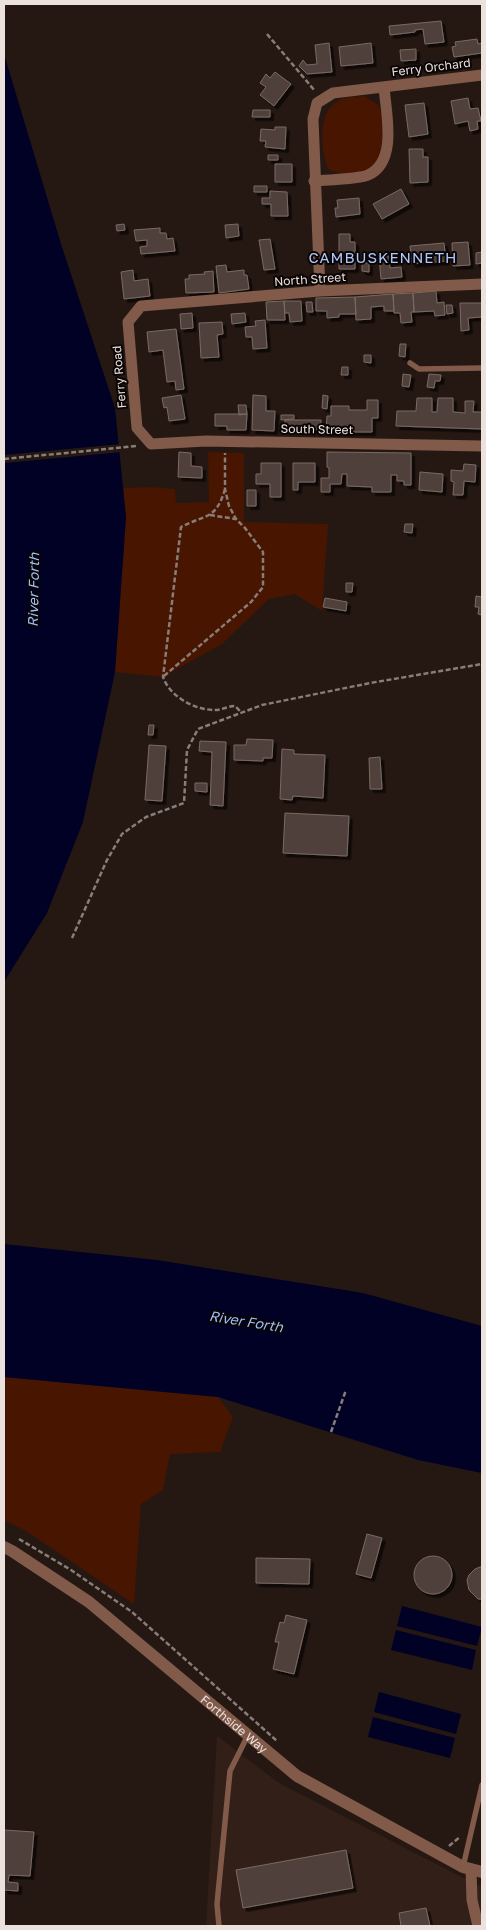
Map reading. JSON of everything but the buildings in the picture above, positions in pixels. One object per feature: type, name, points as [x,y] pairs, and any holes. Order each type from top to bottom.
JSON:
[{"type":"street","name":"Ferry Orchard","points":[[323,100],[333,93],[482,75]]},
{"type":"street","name":"Ferry Orchard","points":[[314,181],[368,176],[384,162],[389,137],[384,87]]},
{"type":"street","points":[[320,291],[312,119],[317,103],[323,100]]},
{"type":"street","name":"North Street","points":[[141,306],[320,291],[482,284]]},
{"type":"street","name":"Ferry Road","points":[[141,306],[128,322],[137,428],[151,444]]},
{"type":"street","name":"South Street","points":[[151,444],[225,441],[482,446]]},
{"type":"street","name":"Forthside Way","points":[[4,1547],[89,1602],[297,1776],[472,1870]]},
{"type":"street","points":[[472,1870],[472,1893],[478,1926]]},
{"type":"lane","points":[[410,363],[419,369],[482,368]]},
{"type":"lane","points":[[218,1926],[217,1904],[230,1771],[248,1735]]},
{"type":"lane","points":[[472,1870],[471,1838],[482,1785]]},
{"type":"path","points":[[267,34],[323,100]]},
{"type":"path","points":[[163,677],[251,602],[263,587],[263,552],[236,519],[229,506],[225,489],[225,441]]},
{"type":"path","points":[[4,459],[125,448]]},
{"type":"path","points":[[210,515],[220,504],[225,489]]},
{"type":"path","points":[[236,519],[210,515],[182,526],[163,677],[170,689],[192,706],[217,710],[235,706],[241,712]]},
{"type":"path","points":[[72,938],[107,860],[122,834],[146,817],[184,803],[187,750],[198,729],[262,705],[361,685],[482,664]]},
{"type":"path","points":[[331,1432],[346,1390]]},
{"type":"path","points":[[11,1535],[71,1570],[132,1612],[282,1745]]},
{"type":"path","points":[[447,1847],[462,1835],[471,1838]]},
{"type":"shaded area","points":[[365,96],[379,106],[381,113],[381,150],[377,165],[352,173],[340,173],[328,169],[322,144],[325,116],[335,103],[342,99]]},
{"type":"shaded area","points":[[208,452],[244,453],[244,522],[328,524],[322,611],[295,594],[269,599],[222,644],[163,677],[115,672],[126,517],[123,488],[150,487],[175,489],[176,503],[209,502]]},
{"type":"shaded area","points":[[4,1377],[218,1397],[233,1417],[220,1452],[170,1454],[163,1490],[141,1504],[134,1604],[26,1531],[4,1520]]},
{"type":"shaded area","points":[[217,1736],[279,1783],[482,1886],[482,1926],[206,1926]]},
{"type":"water","name":"River Forth","points":[[4,54],[61,244],[115,408],[126,517],[115,672],[83,822],[47,913],[4,982]]},
{"type":"water","name":"River Forth","points":[[4,1244],[157,1260],[363,1293],[482,1326],[482,1473],[418,1460],[218,1397],[4,1377]]},
{"type":"water","points":[[402,1606],[482,1627],[477,1646],[397,1626]]},
{"type":"water","points":[[396,1630],[476,1650],[472,1670],[391,1650]]},
{"type":"water","points":[[379,1692],[461,1714],[456,1734],[374,1712]]},
{"type":"water","points":[[373,1717],[455,1738],[450,1758],[368,1737]]},
{"type":"pier","points":[[121,444],[122,452],[4,463],[4,455]]},
{"type":"district","name":"CAMBUSKENNETH","points":[[383,257]]}]
